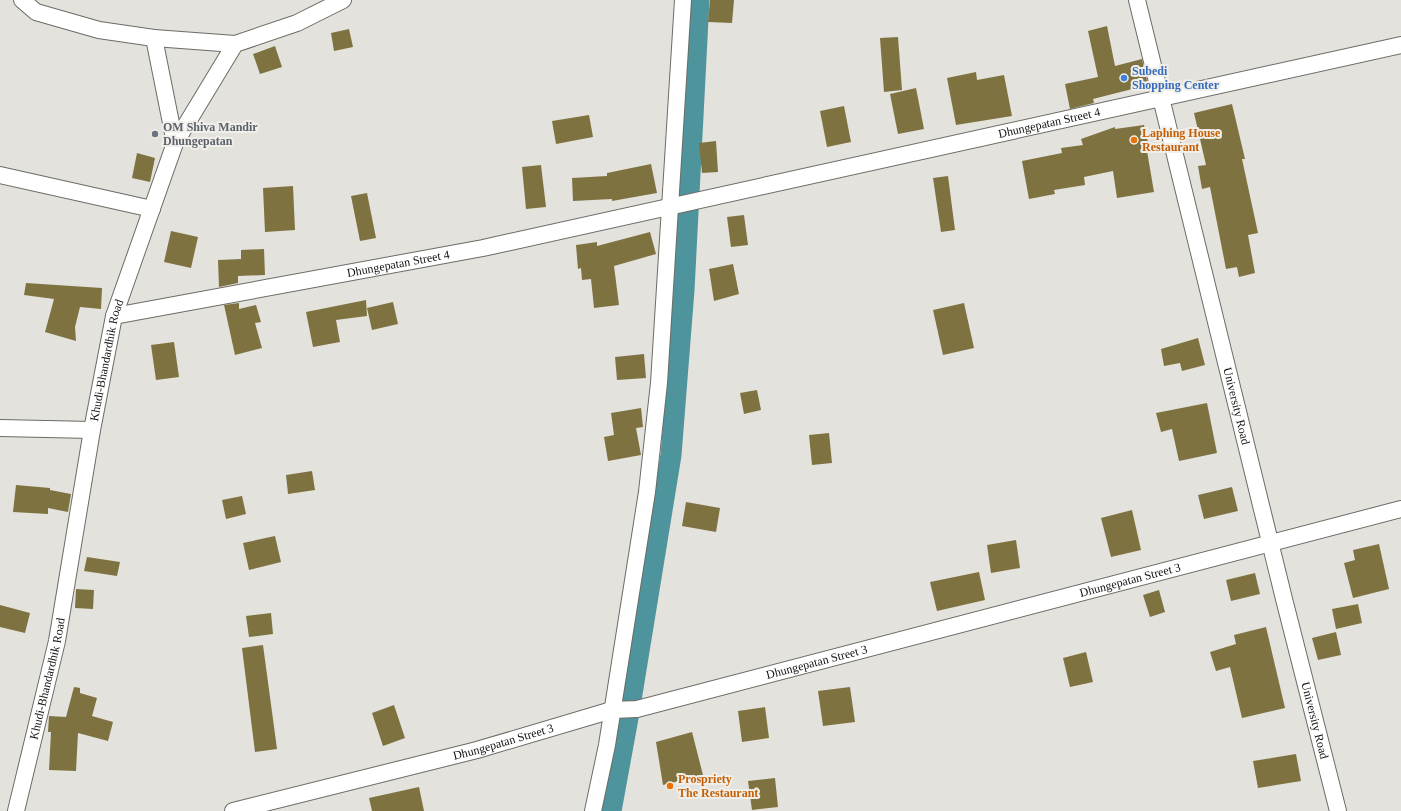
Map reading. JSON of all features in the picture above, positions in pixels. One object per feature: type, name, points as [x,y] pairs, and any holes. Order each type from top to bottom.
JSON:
[{"type":"street","points":[[22,0],[36,12],[99,30],[154,38],[235,44],[297,22],[343,0]]},
{"type":"street","points":[[593,811],[612,710],[648,484],[676,205],[683,0]]},
{"type":"street","name":"University Road","points":[[1137,0],[1270,542],[1338,811]]},
{"type":"street","points":[[154,38],[175,143]]},
{"type":"street","name":"Khudi-Bhandardhik Road","points":[[16,811],[57,641],[92,430],[114,316],[175,143],[235,44]]},
{"type":"street","name":"Dhungepatan Street 4","points":[[114,316],[483,248],[1401,45]]},
{"type":"street","points":[[0,175],[152,209]]},
{"type":"street","points":[[0,428],[92,430]]},
{"type":"street","name":"Dhungepatan Street 3","points":[[233,811],[477,750],[612,710],[637,709],[1270,542],[1401,509]]},
{"type":"building","points":[[710,0],[734,0],[732,23],[708,22]]},
{"type":"building","points":[[1107,26],[1115,66],[1142,59],[1148,85],[1093,99],[1094,103],[1070,109],[1065,84],[1098,77],[1088,31]]},
{"type":"building","points":[[349,29],[353,47],[334,51],[331,33]]},
{"type":"building","points":[[898,37],[902,90],[884,92],[880,38]]},
{"type":"building","points":[[275,46],[282,67],[260,74],[253,54]]},
{"type":"building","points":[[976,72],[977,80],[1004,75],[1012,116],[956,125],[947,78]]},
{"type":"building","points":[[916,88],[924,129],[898,134],[890,94]]},
{"type":"building","points":[[1232,104],[1245,159],[1242,159],[1258,233],[1248,235],[1255,273],[1239,277],[1237,267],[1226,269],[1210,187],[1202,189],[1198,166],[1206,165],[1194,113]]},
{"type":"building","points":[[844,106],[851,142],[827,147],[820,111]]},
{"type":"building","points":[[589,115],[593,137],[556,144],[552,121]]},
{"type":"building","points":[[1144,125],[1150,151],[1147,151],[1154,192],[1117,198],[1113,171],[1084,177],[1085,185],[1054,190],[1055,194],[1029,199],[1022,161],[1062,153],[1061,148],[1083,145],[1081,139],[1115,127],[1115,129]]},
{"type":"building","points":[[716,141],[718,172],[702,173],[699,143]]},
{"type":"building","points":[[137,153],[155,158],[150,182],[132,178]]},
{"type":"building","points":[[651,164],[657,193],[612,201],[612,199],[573,201],[572,178],[607,176],[607,173]]},
{"type":"building","points":[[541,165],[546,207],[526,209],[522,167]]},
{"type":"building","points":[[948,176],[955,230],[941,232],[933,178]]},
{"type":"building","points":[[293,186],[295,230],[265,232],[263,188]]},
{"type":"building","points":[[367,193],[376,238],[360,241],[351,196]]},
{"type":"building","points":[[744,215],[748,245],[731,247],[727,217]]},
{"type":"building","points":[[171,231],[198,237],[191,268],[164,262]]},
{"type":"building","points":[[650,232],[656,254],[614,266],[619,305],[594,308],[591,279],[582,280],[581,268],[578,269],[576,245],[597,242],[597,246]]},
{"type":"building","points":[[264,249],[265,275],[238,276],[238,283],[219,287],[218,260],[241,259],[241,250]]},
{"type":"building","points":[[733,264],[739,294],[714,301],[709,269]]},
{"type":"building","points":[[26,283],[102,288],[101,309],[80,307],[75,327],[76,341],[45,332],[54,299],[24,295]]},
{"type":"building","points":[[366,300],[367,316],[336,320],[340,342],[313,347],[306,312]]},
{"type":"building","points":[[393,302],[398,324],[372,330],[367,308]]},
{"type":"building","points":[[239,303],[239,309],[256,305],[261,322],[255,323],[262,348],[235,355],[224,305]]},
{"type":"building","points":[[964,303],[974,348],[943,355],[933,310]]},
{"type":"building","points":[[1198,338],[1205,365],[1182,371],[1180,363],[1164,366],[1161,349]]},
{"type":"building","points":[[174,342],[179,377],[156,380],[151,345]]},
{"type":"building","points":[[644,354],[646,378],[617,380],[615,357]]},
{"type":"building","points":[[757,390],[761,410],[744,414],[740,393]]},
{"type":"building","points":[[1207,403],[1217,453],[1179,461],[1172,429],[1161,432],[1156,413]]},
{"type":"building","points":[[641,408],[643,427],[636,428],[641,455],[608,461],[604,437],[614,435],[611,413]]},
{"type":"building","points":[[829,433],[832,463],[812,465],[809,435]]},
{"type":"building","points":[[312,471],[315,490],[288,494],[286,475]]},
{"type":"building","points":[[16,485],[50,488],[50,490],[71,494],[68,512],[48,508],[48,514],[13,512]]},
{"type":"building","points":[[1232,487],[1238,511],[1204,519],[1198,495]]},
{"type":"building","points":[[242,496],[246,514],[226,519],[222,500]]},
{"type":"building","points":[[686,502],[720,508],[716,532],[682,526]]},
{"type":"building","points":[[1132,510],[1141,550],[1111,557],[1101,518]]},
{"type":"building","points":[[275,536],[281,562],[249,570],[243,543]]},
{"type":"building","points":[[1016,540],[1020,568],[991,573],[987,545]]},
{"type":"building","points":[[1379,544],[1389,589],[1353,598],[1344,563],[1355,560],[1353,550]]},
{"type":"building","points":[[87,557],[120,562],[117,576],[84,571]]},
{"type":"building","points":[[979,572],[985,600],[937,611],[930,582]]},
{"type":"building","points":[[1255,573],[1260,594],[1231,601],[1226,580]]},
{"type":"building","points":[[76,589],[94,590],[93,609],[75,608]]},
{"type":"building","points":[[1159,590],[1165,612],[1150,617],[1143,595]]},
{"type":"building","points":[[1358,604],[1362,623],[1336,629],[1332,609]]},
{"type":"building","points":[[0,605],[30,613],[25,633],[0,627]]},
{"type":"building","points":[[271,613],[273,634],[249,637],[246,616]]},
{"type":"building","points":[[1266,627],[1285,708],[1242,718],[1230,667],[1216,671],[1210,652],[1236,644],[1234,635]]},
{"type":"building","points":[[1336,632],[1341,655],[1318,660],[1312,638]]},
{"type":"building","points":[[263,645],[277,749],[255,752],[242,648]]},
{"type":"building","points":[[1086,652],[1093,682],[1070,687],[1063,658]]},
{"type":"building","points":[[74,687],[80,688],[80,693],[97,698],[92,716],[113,722],[108,741],[78,733],[76,771],[49,770],[51,732],[48,732],[49,716],[66,717]]},
{"type":"building","points":[[850,687],[855,722],[823,726],[818,691]]},
{"type":"building","points":[[394,705],[405,738],[383,746],[372,713]]},
{"type":"building","points":[[765,707],[769,738],[742,742],[738,711]]},
{"type":"building","points":[[692,732],[703,775],[663,785],[656,742]]},
{"type":"building","points":[[1296,754],[1301,781],[1258,788],[1253,761]]},
{"type":"building","points":[[775,778],[778,807],[752,810],[748,781]]},
{"type":"building","points":[[419,787],[424,811],[372,811],[369,798]]},
{"type":"waterway","points":[[631,700],[671,455],[684,290],[699,0]]},
{"type":"waterway","points":[[611,811],[628,718]]},
{"type":"place","name":"Subedi Shopping Center","points":[[1124,78]]},
{"type":"place","name":"OM Shiva Mandir Dhungepatan","points":[[155,134]]},
{"type":"place","name":"Laphing House Restaurant","points":[[1134,140]]},
{"type":"place","name":"Prospriety The Restaurant","points":[[670,786]]}]
